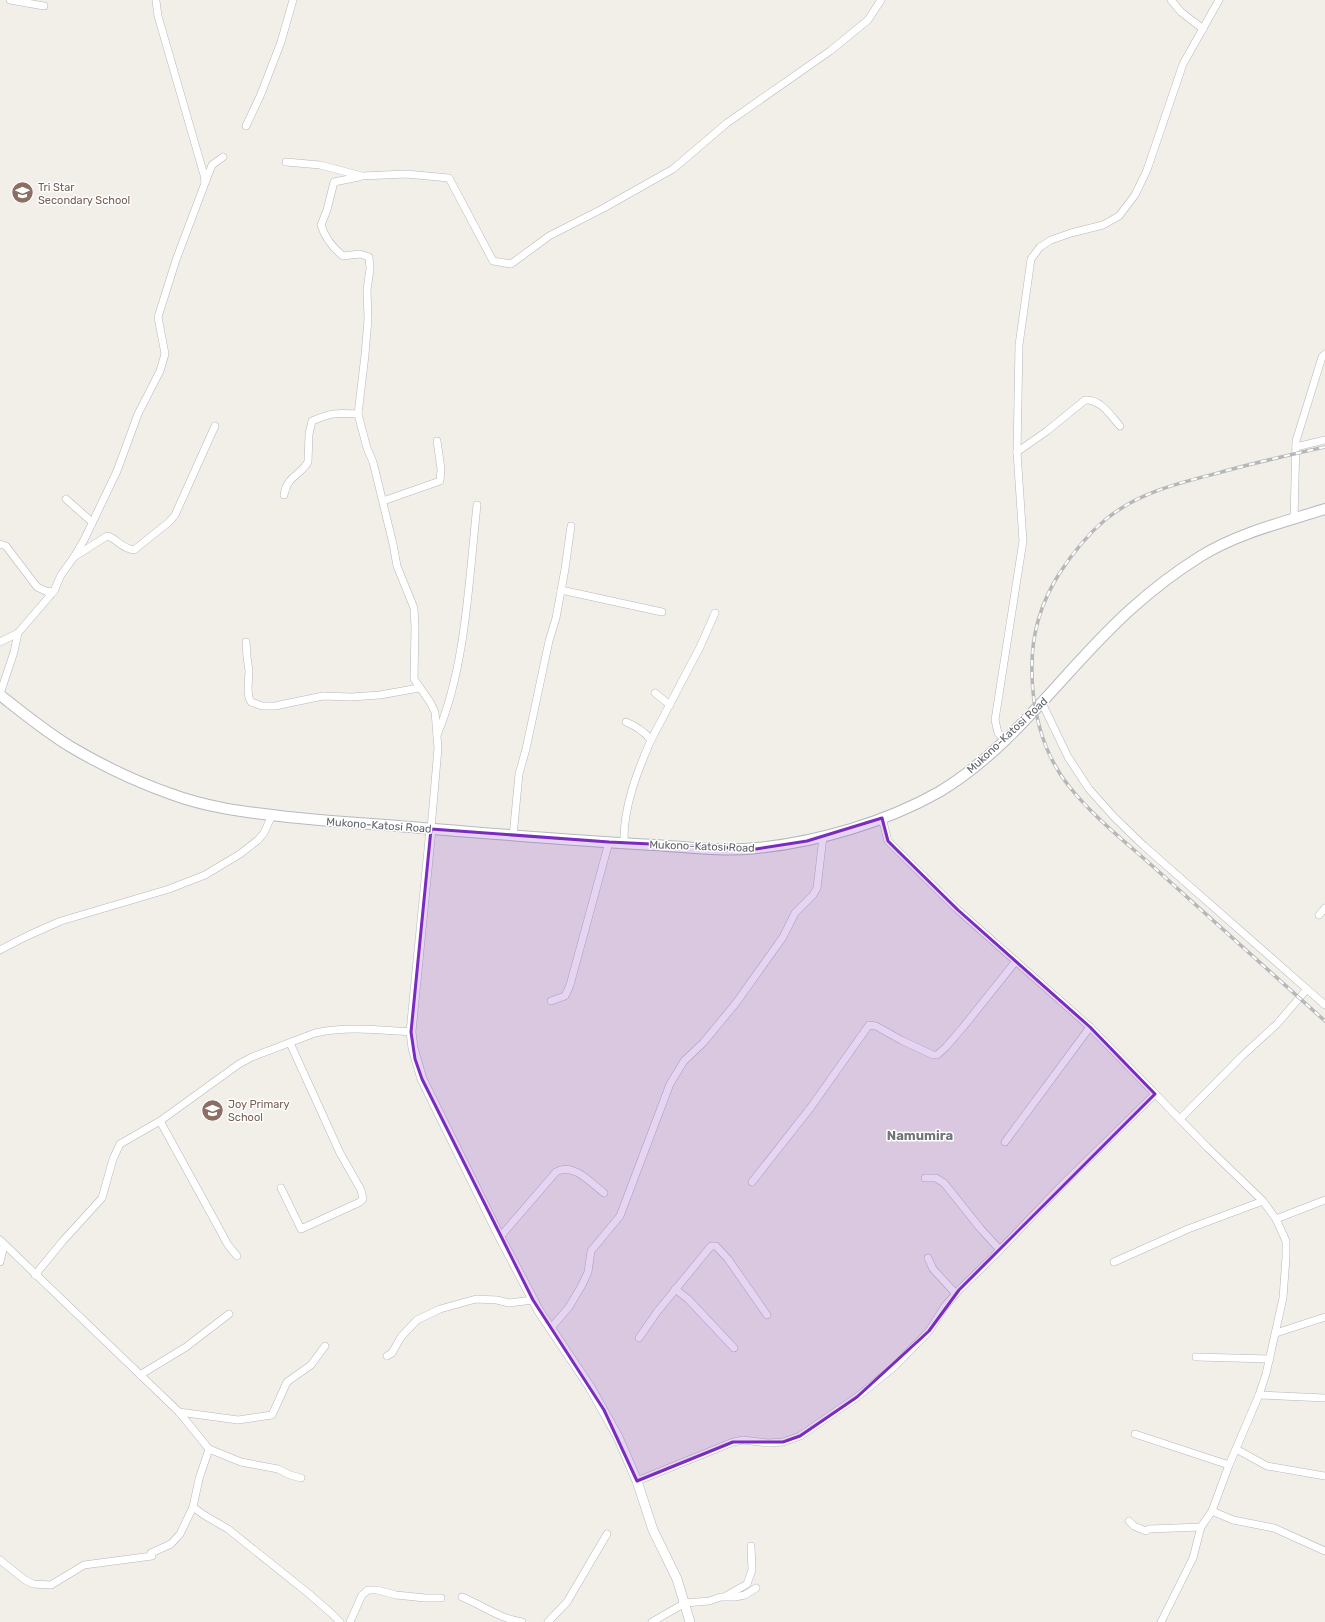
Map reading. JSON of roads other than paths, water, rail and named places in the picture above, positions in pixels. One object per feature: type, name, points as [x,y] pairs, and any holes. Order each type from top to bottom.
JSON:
[{"type":"main road","name":"Mukono-Katosi Road","points":[[0,694],[69,746],[137,781],[174,795],[211,805],[272,815],[340,823],[624,843],[725,849],[756,849],[823,837],[882,818],[942,789],[982,762],[1042,703],[1116,622],[1133,606],[1178,572],[1203,554],[1245,535],[1325,509]]},
{"type":"street","points":[[10,0],[44,6]]},
{"type":"street","points":[[246,126],[261,94],[281,42],[294,0]]},
{"type":"street","points":[[690,1622],[677,1579],[653,1530],[637,1481],[618,1436],[604,1410],[534,1300],[500,1237],[422,1079],[413,1048],[412,1032],[438,748],[435,712],[414,679],[414,608],[397,566],[383,501],[358,414],[368,319],[367,290],[370,269],[369,257],[360,254],[343,256],[334,249],[321,225],[327,210],[334,182],[362,176],[406,174],[449,178],[493,261],[511,264],[549,236],[673,169],[727,123],[830,50],[868,20],[881,0]]},
{"type":"street","points":[[1171,0],[1181,12],[1203,29]]},
{"type":"street","points":[[1005,740],[998,733],[995,720],[1023,542],[1017,452],[1019,345],[1031,259],[1040,247],[1051,240],[1103,225],[1119,216],[1131,200],[1147,170],[1183,64],[1219,0]]},
{"type":"street","points":[[156,2],[158,16],[204,174],[205,183]]},
{"type":"street","points":[[0,642],[18,633],[54,591],[61,575],[85,538],[117,471],[138,414],[164,361],[165,354],[158,317],[176,260],[212,165],[223,156]]},
{"type":"street","points":[[286,162],[320,165],[362,176]]},
{"type":"street","points":[[1294,519],[1296,448],[1299,430],[1322,357],[1325,354]]},
{"type":"street","points":[[1017,452],[1047,431],[1085,400],[1093,399],[1101,404],[1120,426]]},
{"type":"street","points":[[284,495],[285,487],[289,480],[308,462],[309,434],[312,422],[328,414],[358,414]]},
{"type":"street","points":[[74,557],[108,536],[121,546],[134,550],[169,522],[179,508],[215,426]]},
{"type":"street","points":[[1296,448],[1325,440]]},
{"type":"street","points":[[383,501],[440,481],[441,469],[437,441]]},
{"type":"street","points":[[66,499],[92,522]]},
{"type":"street","points":[[437,737],[446,714],[456,676],[466,610],[477,505]]},
{"type":"street","points":[[513,836],[519,774],[526,749],[549,640],[556,618],[571,526]]},
{"type":"street","points":[[0,544],[6,546],[37,587],[48,592],[54,591]]},
{"type":"street","points":[[561,590],[662,612]]},
{"type":"street","points":[[624,843],[624,828],[633,788],[640,766],[651,740],[700,647],[715,613]]},
{"type":"street","points":[[0,694],[14,652],[18,633]]},
{"type":"street","points":[[246,642],[246,657],[250,671],[249,698],[256,704],[262,706],[275,706],[323,696],[351,697],[380,695],[419,688]]},
{"type":"street","points":[[655,693],[670,705]]},
{"type":"street","points":[[1042,703],[1072,763],[1089,789],[1115,818],[1144,846],[1325,1005]]},
{"type":"street","points":[[626,722],[639,728],[647,734],[651,740]]},
{"type":"street","points":[[0,950],[61,921],[169,889],[205,875],[240,854],[258,840],[264,834],[272,815]]},
{"type":"street","points":[[882,818],[888,841],[958,910],[1090,1027],[1180,1119],[1206,1148],[1263,1201],[1276,1219],[1286,1241],[1283,1298],[1270,1359],[1259,1395],[1229,1465],[1212,1511],[1201,1528],[1193,1558],[1161,1622]]},
{"type":"street","points":[[551,1328],[569,1307],[582,1285],[588,1272],[591,1251],[620,1216],[670,1084],[684,1061],[703,1043],[736,1003],[783,937],[795,913],[813,896],[817,888],[823,837]]},
{"type":"street","points":[[551,1001],[565,996],[570,986],[609,842]]},
{"type":"street","points":[[1319,915],[1325,908]]},
{"type":"street","points":[[752,1182],[811,1107],[869,1026],[876,1026],[932,1055],[937,1055],[960,1032],[1016,961]]},
{"type":"street","points":[[1180,1119],[1242,1056],[1277,1024],[1307,989]]},
{"type":"street","points":[[1005,1142],[1090,1027]]},
{"type":"street","points":[[35,1275],[62,1242],[102,1198],[113,1159],[120,1144],[160,1121],[239,1064],[252,1057],[315,1033],[343,1029],[412,1032]]},
{"type":"street","points":[[281,1188],[301,1229],[360,1202],[363,1198],[362,1190],[340,1153],[290,1043]]},
{"type":"street","points":[[637,1481],[733,1442],[743,1440],[768,1443],[783,1442],[800,1436],[857,1397],[894,1367],[929,1331],[945,1306],[956,1294],[1066,1181],[1155,1094]]},
{"type":"street","points":[[160,1121],[228,1245],[237,1256]]},
{"type":"street","points":[[500,1237],[556,1172],[562,1169],[572,1170],[604,1193]]},
{"type":"street","points":[[925,1178],[936,1178],[944,1183],[980,1228],[1000,1250]]},
{"type":"street","points":[[1276,1219],[1325,1200]]},
{"type":"street","points":[[1114,1262],[1188,1228],[1263,1201]]},
{"type":"street","points":[[2,1242],[179,1412],[209,1449],[241,1462],[278,1469],[290,1475],[301,1478]]},
{"type":"street","points":[[0,1262],[2,1242]]},
{"type":"street","points":[[639,1338],[675,1289],[711,1246],[716,1246],[728,1259],[767,1315]]},
{"type":"street","points":[[928,1258],[933,1268],[956,1294]]},
{"type":"street","points":[[675,1289],[688,1298],[734,1348]]},
{"type":"street","points":[[387,1356],[392,1353],[401,1337],[417,1320],[440,1309],[476,1299],[497,1300],[509,1303],[534,1300]]},
{"type":"street","points":[[140,1374],[186,1347],[229,1314]]},
{"type":"street","points":[[1276,1333],[1325,1317]]},
{"type":"street","points":[[179,1412],[238,1420],[272,1415],[288,1382],[311,1365],[325,1346]]},
{"type":"street","points":[[1196,1357],[1270,1359]]},
{"type":"street","points":[[1259,1395],[1325,1398]]},
{"type":"street","points":[[1135,1434],[1229,1465]]},
{"type":"street","points":[[0,1560],[32,1584],[52,1585],[84,1565],[152,1556],[151,1553],[171,1544],[180,1534],[193,1506],[199,1479],[209,1449]]},
{"type":"street","points":[[1236,1449],[1267,1466],[1325,1476]]},
{"type":"street","points":[[193,1506],[204,1515],[228,1529],[308,1593],[340,1622]]},
{"type":"street","points":[[1212,1511],[1233,1520],[1274,1528],[1325,1551]]},
{"type":"street","points":[[1129,1521],[1134,1526],[1146,1531],[1149,1529],[1201,1528]]},
{"type":"street","points":[[548,1622],[567,1602],[607,1534]]},
{"type":"street","points":[[652,1622],[685,1603],[710,1601],[726,1596],[747,1584],[752,1570],[751,1546]]},
{"type":"street","points":[[726,1596],[735,1598],[745,1596],[756,1588]]},
{"type":"street","points":[[350,1622],[362,1595],[368,1590],[377,1590],[396,1595],[442,1598]]},
{"type":"street","points":[[462,1597],[507,1619],[522,1622]]},
{"type":"railway","points":[[1325,447],[1258,462],[1174,485],[1145,496],[1117,511],[1086,538],[1069,559],[1053,584],[1039,618],[1032,653],[1032,681],[1036,713],[1040,728],[1051,758],[1068,785],[1111,830],[1325,1021]]},
{"type":"place","name":"Tri Star Secondary School","points":[[23,193]]},
{"type":"place","name":"Joy Primary School","points":[[212,1110]]},
{"type":"district","name":"Namumira","points":[[920,1135]]}]
